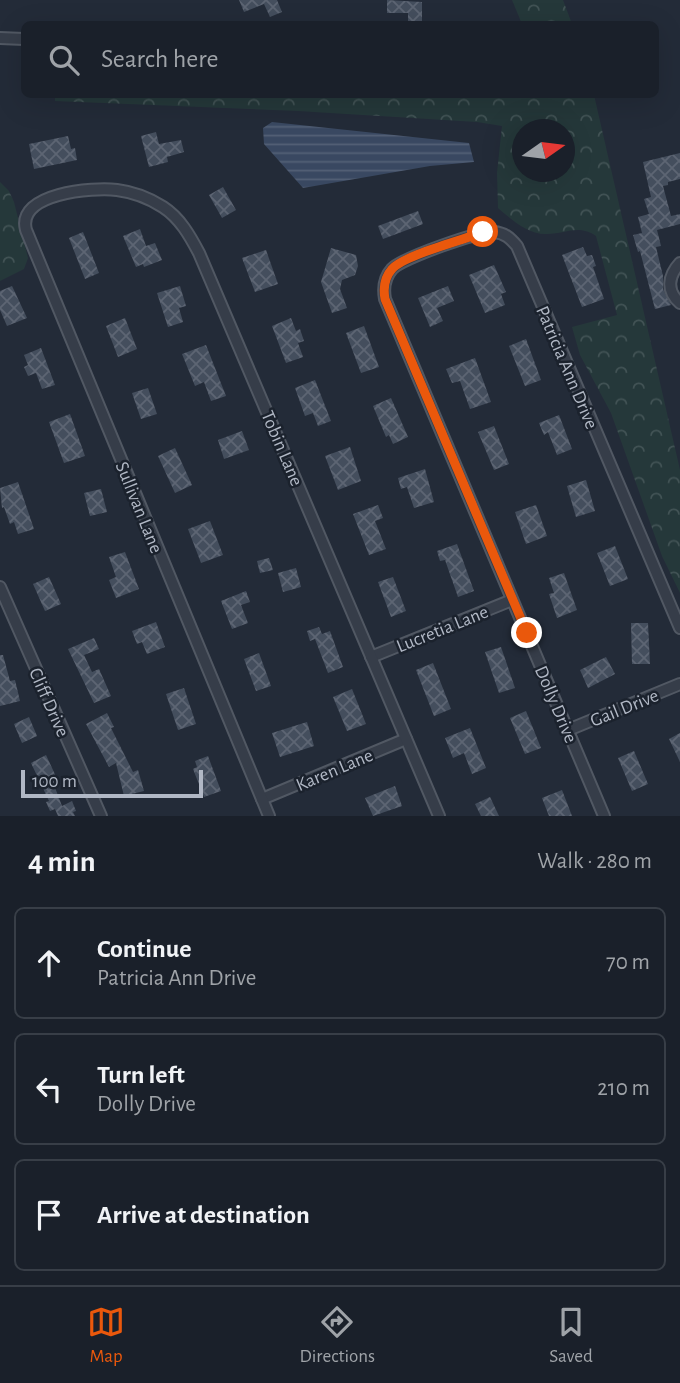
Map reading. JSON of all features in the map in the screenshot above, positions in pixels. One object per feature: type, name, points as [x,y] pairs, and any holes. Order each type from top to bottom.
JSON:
[{"type":"street","points":[[0,38],[21,39]]},
{"type":"street","name":"Tobin Lane","points":[[41,203],[49,198],[86,190],[125,191],[148,198],[164,207],[187,229],[439,816]]},
{"type":"street","name":"Sullivan Lane","points":[[41,203],[32,206],[28,211],[24,223],[26,230],[269,816]]},
{"type":"street","name":"Patricia Ann Drive","points":[[384,282],[398,264],[469,236],[498,232],[512,240],[517,246],[680,628]]},
{"type":"street","points":[[680,262],[673,270],[670,283],[672,296],[680,303]]},
{"type":"street","name":"Dolly Drive","points":[[384,282],[385,299],[604,816]]},
{"type":"street","name":"Cliff Drive","points":[[0,587],[101,816]]},
{"type":"street","name":"Lucretia Lane","points":[[371,657],[512,600]]},
{"type":"street","name":"Gail Drive","points":[[568,730],[680,684]]},
{"type":"street","name":"Karen Lane","points":[[262,799],[406,739]]},
{"type":"green space","points":[[512,0],[563,0],[571,21],[521,21]]},
{"type":"green space","points":[[55,98],[595,98],[680,470],[680,593],[662,556],[611,413],[580,355],[572,327],[617,315],[596,236],[578,230],[547,234],[533,232],[520,226],[498,208],[497,173],[502,126],[477,122],[55,101]]},
{"type":"green space","points":[[0,182],[9,191],[14,202],[28,258],[24,269],[0,281]]},
{"type":"water","points":[[272,122],[469,143],[474,162],[430,166],[303,188],[264,144],[263,128]]},
{"type":"building","points":[[239,0],[277,0],[282,12],[270,17],[264,4],[244,12]]},
{"type":"building","points":[[387,0],[422,2],[422,21],[408,21],[408,13],[387,13]]},
{"type":"building","points":[[156,132],[159,144],[181,140],[184,152],[167,157],[168,162],[149,167],[141,136]]},
{"type":"building","points":[[68,136],[71,149],[75,148],[77,160],[34,169],[29,144]]},
{"type":"building","points":[[680,153],[680,179],[663,186],[671,216],[680,214],[680,224],[657,230],[661,246],[656,247],[663,276],[663,289],[671,305],[655,309],[640,251],[638,252],[633,235],[642,233],[638,217],[649,214],[644,199],[651,197],[643,162]]},
{"type":"building","points":[[223,187],[236,210],[222,218],[209,195]]},
{"type":"building","points":[[418,211],[423,224],[383,239],[378,226]]},
{"type":"building","points":[[140,229],[146,246],[155,243],[162,260],[136,267],[123,236]]},
{"type":"building","points":[[83,232],[99,273],[85,279],[69,238]]},
{"type":"building","points":[[583,247],[587,256],[592,255],[596,266],[593,267],[604,299],[582,307],[562,255]]},
{"type":"building","points":[[331,248],[356,255],[358,266],[355,275],[342,280],[340,289],[347,308],[332,313],[321,282]]},
{"type":"building","points":[[266,250],[278,284],[255,292],[242,258]]},
{"type":"building","points":[[494,265],[506,292],[501,294],[505,305],[485,313],[469,275]]},
{"type":"building","points":[[12,286],[27,318],[7,326],[0,310],[0,291]]},
{"type":"building","points":[[180,286],[186,306],[179,308],[183,322],[168,327],[157,293]]},
{"type":"building","points":[[448,286],[454,301],[437,308],[443,321],[430,327],[418,298]]},
{"type":"building","points":[[125,318],[137,349],[118,357],[106,326]]},
{"type":"building","points":[[291,318],[296,331],[300,329],[304,341],[298,343],[303,357],[286,363],[272,326]]},
{"type":"building","points":[[364,326],[379,367],[361,373],[346,333]]},
{"type":"building","points":[[526,339],[541,380],[525,386],[509,346]]},
{"type":"building","points":[[206,345],[226,396],[211,401],[204,382],[195,386],[182,354]]},
{"type":"building","points":[[41,348],[55,385],[42,389],[36,373],[28,376],[24,367],[28,365],[24,355]]},
{"type":"building","points":[[475,358],[491,402],[470,409],[460,381],[452,383],[446,369]]},
{"type":"building","points":[[315,380],[331,421],[318,426],[313,413],[305,416],[295,388]]},
{"type":"building","points":[[148,388],[157,414],[141,419],[132,393]]},
{"type":"building","points":[[391,398],[408,437],[393,444],[389,435],[386,437],[373,406]]},
{"type":"building","points":[[70,414],[85,456],[64,463],[49,422]]},
{"type":"building","points":[[559,415],[572,449],[557,455],[548,432],[544,435],[539,423]]},
{"type":"building","points":[[494,426],[509,464],[494,470],[478,432]]},
{"type":"building","points":[[242,431],[249,450],[224,459],[218,440]]},
{"type":"building","points":[[350,447],[361,481],[338,490],[325,456]]},
{"type":"building","points":[[175,448],[192,485],[175,493],[158,456]]},
{"type":"building","points":[[425,469],[434,502],[414,508],[407,487],[401,489],[398,478]]},
{"type":"building","points":[[586,480],[595,511],[576,517],[567,486]]},
{"type":"building","points":[[18,482],[34,529],[18,534],[14,522],[10,524],[4,507],[2,508],[0,488]]},
{"type":"building","points":[[101,489],[107,512],[90,516],[84,493]]},
{"type":"building","points":[[378,505],[383,518],[375,521],[386,549],[369,555],[353,514]]},
{"type":"building","points":[[536,505],[547,536],[526,544],[515,512]]},
{"type":"building","points":[[210,521],[223,555],[201,563],[188,529]]},
{"type":"building","points":[[457,544],[474,591],[458,597],[445,560],[440,561],[437,551]]},
{"type":"building","points":[[615,546],[628,579],[610,586],[597,553]]},
{"type":"building","points":[[125,552],[139,589],[116,598],[109,580],[116,577],[109,557]]},
{"type":"building","points":[[269,558],[273,570],[260,573],[257,561]]},
{"type":"building","points":[[296,568],[301,587],[283,592],[278,573]]},
{"type":"building","points":[[564,573],[577,610],[557,618],[549,594],[554,593],[549,578]]},
{"type":"building","points":[[49,577],[61,604],[45,611],[33,584]]},
{"type":"building","points":[[393,577],[406,611],[391,617],[378,582]]},
{"type":"building","points":[[246,591],[250,602],[241,605],[248,623],[232,629],[221,601]]},
{"type":"building","points":[[156,622],[165,647],[147,654],[142,642],[137,644],[132,631]]},
{"type":"building","points":[[631,623],[648,623],[650,664],[632,664]]},
{"type":"building","points":[[319,627],[322,634],[330,631],[343,667],[328,673],[315,639],[310,641],[307,631]]},
{"type":"building","points":[[94,638],[99,649],[84,655],[92,672],[99,669],[111,696],[94,703],[68,649]]},
{"type":"building","points":[[501,647],[515,688],[499,693],[485,652]]},
{"type":"building","points":[[259,653],[271,686],[256,691],[244,659]]},
{"type":"building","points":[[0,655],[3,655],[10,681],[15,680],[20,701],[0,706]]},
{"type":"building","points":[[606,657],[615,674],[588,688],[580,670]]},
{"type":"building","points":[[433,663],[451,709],[434,716],[416,670]]},
{"type":"building","points":[[184,688],[196,724],[178,730],[166,694]]},
{"type":"building","points":[[352,689],[366,724],[347,731],[333,697]]},
{"type":"building","points":[[526,711],[541,748],[525,754],[510,718]]},
{"type":"building","points":[[107,713],[114,727],[111,728],[133,772],[138,770],[144,791],[124,796],[116,763],[109,767],[86,724]]},
{"type":"building","points":[[29,717],[37,736],[22,743],[14,724]]},
{"type":"building","points":[[307,722],[314,746],[280,757],[272,733]]},
{"type":"building","points":[[470,728],[486,768],[472,774],[464,753],[453,758],[445,738]]},
{"type":"building","points":[[680,733],[680,762],[669,739]]},
{"type":"building","points":[[634,751],[648,784],[632,791],[618,758]]},
{"type":"building","points":[[46,755],[59,783],[54,785],[62,806],[72,801],[75,816],[58,816],[55,809],[50,811],[46,802],[49,801],[31,763]]},
{"type":"building","points":[[208,756],[221,791],[204,797],[193,769],[197,767],[195,761]]},
{"type":"building","points":[[395,786],[402,806],[373,816],[365,798]]},
{"type":"building","points":[[562,790],[572,816],[549,816],[542,798]]},
{"type":"building","points":[[490,797],[499,816],[481,816],[475,804]]},
{"type":"route","points":[[483,232],[398,264],[387,276],[383,290],[527,633]]}]
